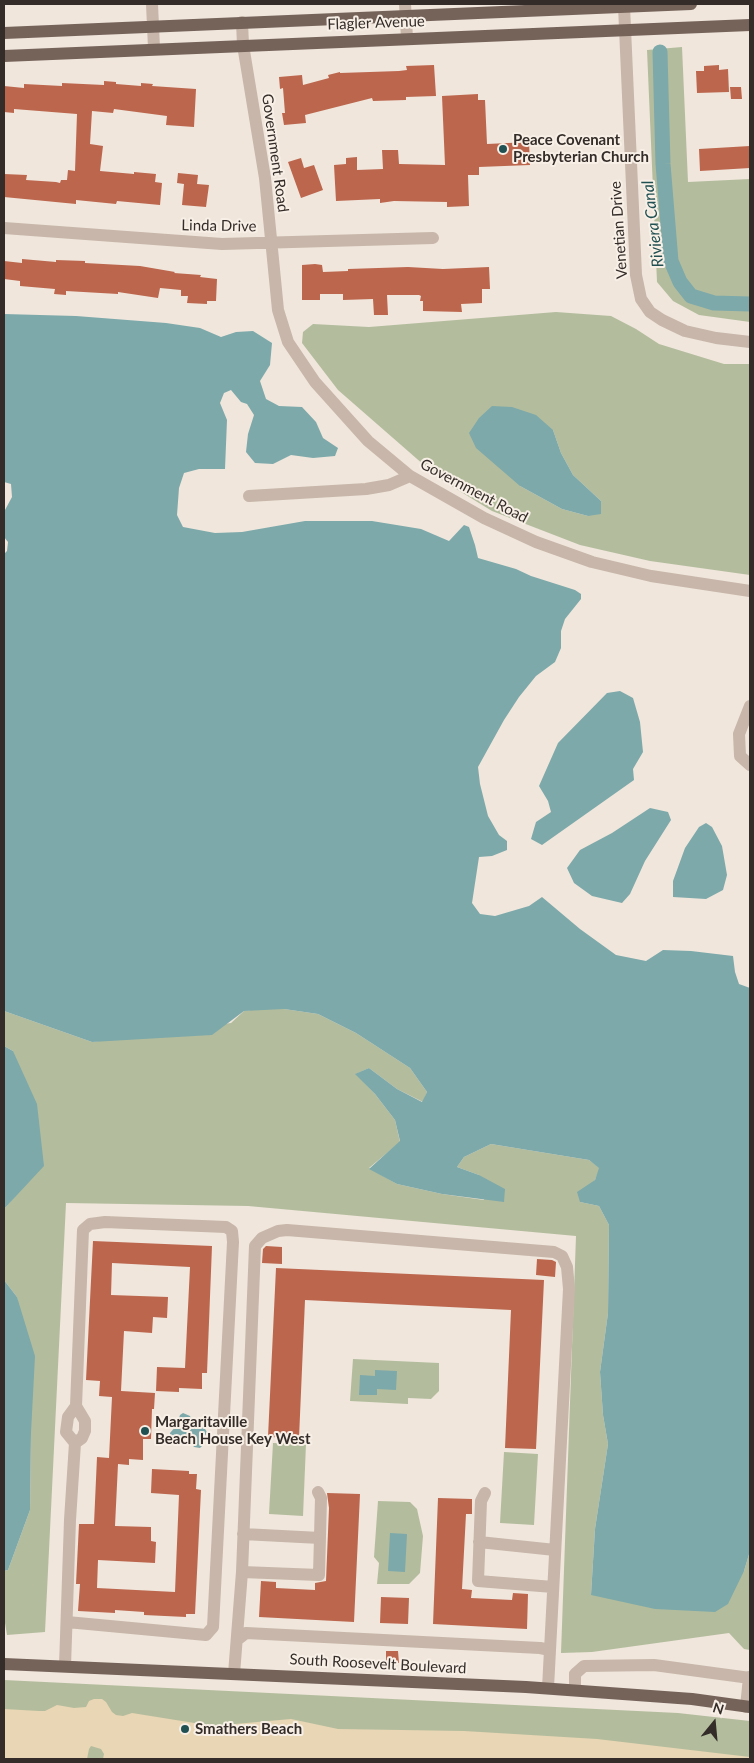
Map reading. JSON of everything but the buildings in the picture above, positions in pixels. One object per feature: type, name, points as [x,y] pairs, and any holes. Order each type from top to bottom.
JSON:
[{"type":"main road","name":"Flagler Avenue","points":[[4,33],[242,22],[406,9],[691,4]]},
{"type":"main road","name":"Flagler Avenue","points":[[4,56],[154,48],[750,25]]},
{"type":"main road","name":"South Roosevelt Boulevard","points":[[4,1664],[548,1688],[692,1699],[748,1707]]},
{"type":"street","points":[[152,4],[154,48]]},
{"type":"street","name":"Venetian Drive","points":[[624,6],[636,275],[641,299],[650,312],[685,331],[716,338],[750,342]]},
{"type":"street","points":[[406,9],[407,38]]},
{"type":"street","name":"Government Road","points":[[242,22],[243,45],[265,178],[278,310],[288,342],[315,382],[368,441],[410,476],[493,522],[536,542],[592,562],[651,576],[750,591]]},
{"type":"street","name":"Linda Drive","points":[[4,228],[222,244],[434,238]]},
{"type":"street","points":[[249,496],[366,489],[389,485],[410,476]]},
{"type":"street","points":[[750,706],[739,734],[740,756],[750,765]]},
{"type":"street","points":[[65,1666],[75,1443],[82,1438],[85,1431],[85,1421],[76,1406],[83,1230],[90,1224],[106,1222],[226,1227],[232,1231],[233,1242],[213,1627],[206,1634],[67,1622]]},
{"type":"street","points":[[234,1674],[242,1572],[256,1246],[262,1238],[278,1231],[288,1230],[554,1252],[562,1256],[567,1267],[568,1289],[548,1688]]},
{"type":"street","points":[[242,1572],[319,1575],[321,1498],[318,1492]]},
{"type":"street","points":[[485,1493],[481,1500],[478,1581],[553,1587]]},
{"type":"street","points":[[243,1534],[320,1538]]},
{"type":"street","points":[[479,1542],[555,1550]]},
{"type":"street","points":[[237,1640],[246,1633],[550,1650]]},
{"type":"street","points":[[575,1690],[575,1674],[584,1666],[654,1665],[750,1678],[748,1707]]},
{"type":"green space","points":[[682,47],[688,182],[750,179],[750,322],[699,315],[673,301],[657,282],[647,50]]},
{"type":"green space","points":[[556,312],[611,316],[659,344],[724,364],[750,364],[750,575],[650,561],[580,545],[492,511],[440,479],[338,390],[302,343],[303,332],[313,324],[369,327]],"holes":[[[553,430],[561,453],[573,475],[601,501],[588,516],[562,509],[520,486]]]},
{"type":"green space","points":[[284,1009],[318,1014],[356,1033],[410,1068],[427,1092],[423,1102],[397,1089],[369,1068],[356,1074],[375,1094],[395,1120],[400,1142],[369,1168],[397,1184],[442,1194],[484,1200],[479,1175],[457,1167],[464,1157],[491,1144],[589,1160],[600,1168],[595,1180],[580,1202],[599,1206],[609,1225],[608,1313],[600,1372],[603,1415],[608,1444],[595,1529],[591,1595],[744,1571],[750,1551],[750,1650],[744,1649],[729,1633],[592,1652],[561,1653],[576,1236],[248,1206],[66,1203],[45,1632],[7,1635],[4,1617],[4,1571],[8,1570],[30,1510],[31,1433],[17,1297],[4,1280],[4,1209],[18,1193],[13,1051],[4,1046],[4,1011],[92,1042],[231,1023],[244,1011]]},
{"type":"green space","points":[[353,1359],[439,1363],[439,1391],[431,1399],[408,1398],[408,1404],[350,1401]]},
{"type":"green space","points":[[273,1443],[306,1444],[303,1516],[269,1514]]},
{"type":"green space","points":[[504,1452],[538,1454],[534,1525],[500,1523]]},
{"type":"green space","points":[[378,1501],[410,1502],[417,1509],[423,1536],[420,1573],[409,1584],[377,1584],[379,1563],[374,1557]]},
{"type":"green space","name":"Smathers Beach","points":[[4,1680],[678,1713],[750,1721],[750,1759],[4,1759]]},
{"type":"sand","name":"Smathers Beach","points":[[102,1699],[116,1715],[123,1716],[132,1713],[213,1726],[291,1719],[338,1729],[464,1731],[597,1739],[750,1757],[750,1759],[103,1759],[104,1754],[101,1749],[91,1746],[87,1759],[4,1759],[4,1709],[45,1711],[57,1705],[74,1708],[86,1707],[89,1701]]},
{"type":"water","points":[[4,314],[76,316],[166,323],[200,328],[221,337],[236,332],[253,331],[272,343],[270,365],[260,381],[266,399],[279,406],[302,407],[316,422],[323,438],[338,448],[335,456],[313,458],[291,455],[273,464],[255,463],[246,452],[248,434],[254,415],[247,404],[241,402],[231,390],[224,393],[220,403],[227,420],[225,469],[199,469],[184,473],[179,488],[177,515],[183,527],[215,533],[242,532],[305,521],[372,521],[421,529],[449,541],[464,525],[469,527],[478,558],[516,569],[531,576],[575,590],[581,594],[581,599],[565,619],[561,631],[561,648],[555,662],[536,676],[519,697],[478,767],[488,816],[499,835],[507,841],[507,850],[492,856],[479,857],[472,903],[480,914],[495,916],[529,906],[542,897],[580,929],[616,955],[646,961],[663,950],[733,956],[739,984],[750,988],[750,1551],[744,1571],[728,1604],[715,1612],[655,1609],[591,1595],[595,1529],[608,1444],[603,1415],[600,1372],[608,1313],[609,1225],[599,1206],[580,1202],[577,1192],[595,1180],[599,1168],[589,1160],[491,1144],[464,1157],[457,1167],[479,1175],[505,1189],[504,1202],[442,1194],[397,1184],[369,1169],[400,1141],[395,1120],[375,1094],[355,1074],[369,1068],[397,1089],[422,1102],[427,1092],[410,1068],[356,1033],[318,1014],[284,1009],[244,1011],[212,1035],[92,1042],[4,1011],[4,554],[7,551],[8,542],[4,537],[4,510],[12,497],[11,484],[4,482]]},
{"type":"water","points":[[492,406],[512,407],[536,415],[553,430],[561,453],[573,475],[601,501],[601,514],[588,516],[562,509],[520,486],[476,448],[469,433],[479,418]]},
{"type":"water","points":[[620,691],[633,698],[640,722],[643,752],[633,769],[634,780],[542,845],[531,839],[536,822],[551,812],[548,801],[539,786],[558,743],[607,693]]},
{"type":"water","points":[[650,808],[668,812],[671,820],[645,861],[630,894],[622,903],[592,896],[574,883],[567,868],[580,850],[612,833]]},
{"type":"water","points":[[706,823],[712,827],[722,846],[727,875],[723,890],[706,899],[673,897],[673,881],[685,848],[699,827]]},
{"type":"water","points":[[4,1046],[13,1051],[37,1104],[44,1166],[4,1209]]},
{"type":"water","points":[[4,1280],[17,1297],[35,1356],[30,1510],[8,1570],[4,1571]]},
{"type":"water","points":[[375,1370],[397,1371],[396,1390],[377,1389],[377,1395],[359,1395],[360,1375],[375,1376]]},
{"type":"water","points":[[183,1413],[190,1416],[194,1425],[199,1424],[203,1426],[207,1432],[200,1448],[194,1447],[188,1438],[183,1437],[177,1444],[171,1442],[170,1433],[177,1425],[180,1415]]},
{"type":"water","points":[[390,1533],[407,1534],[405,1572],[388,1571]]},
{"type":"waterway","name":"Riviera Canal","points":[[660,52],[663,164],[671,261],[680,282],[691,296],[714,303],[750,304]]},
{"type":"place","name":"Peace Covenant Presbyterian Church","points":[[503,149]]},
{"type":"place","name":"Margaritaville Beach House Key West","points":[[145,1431]]},
{"type":"place","name":"Smathers Beach","points":[[185,1729]]}]
